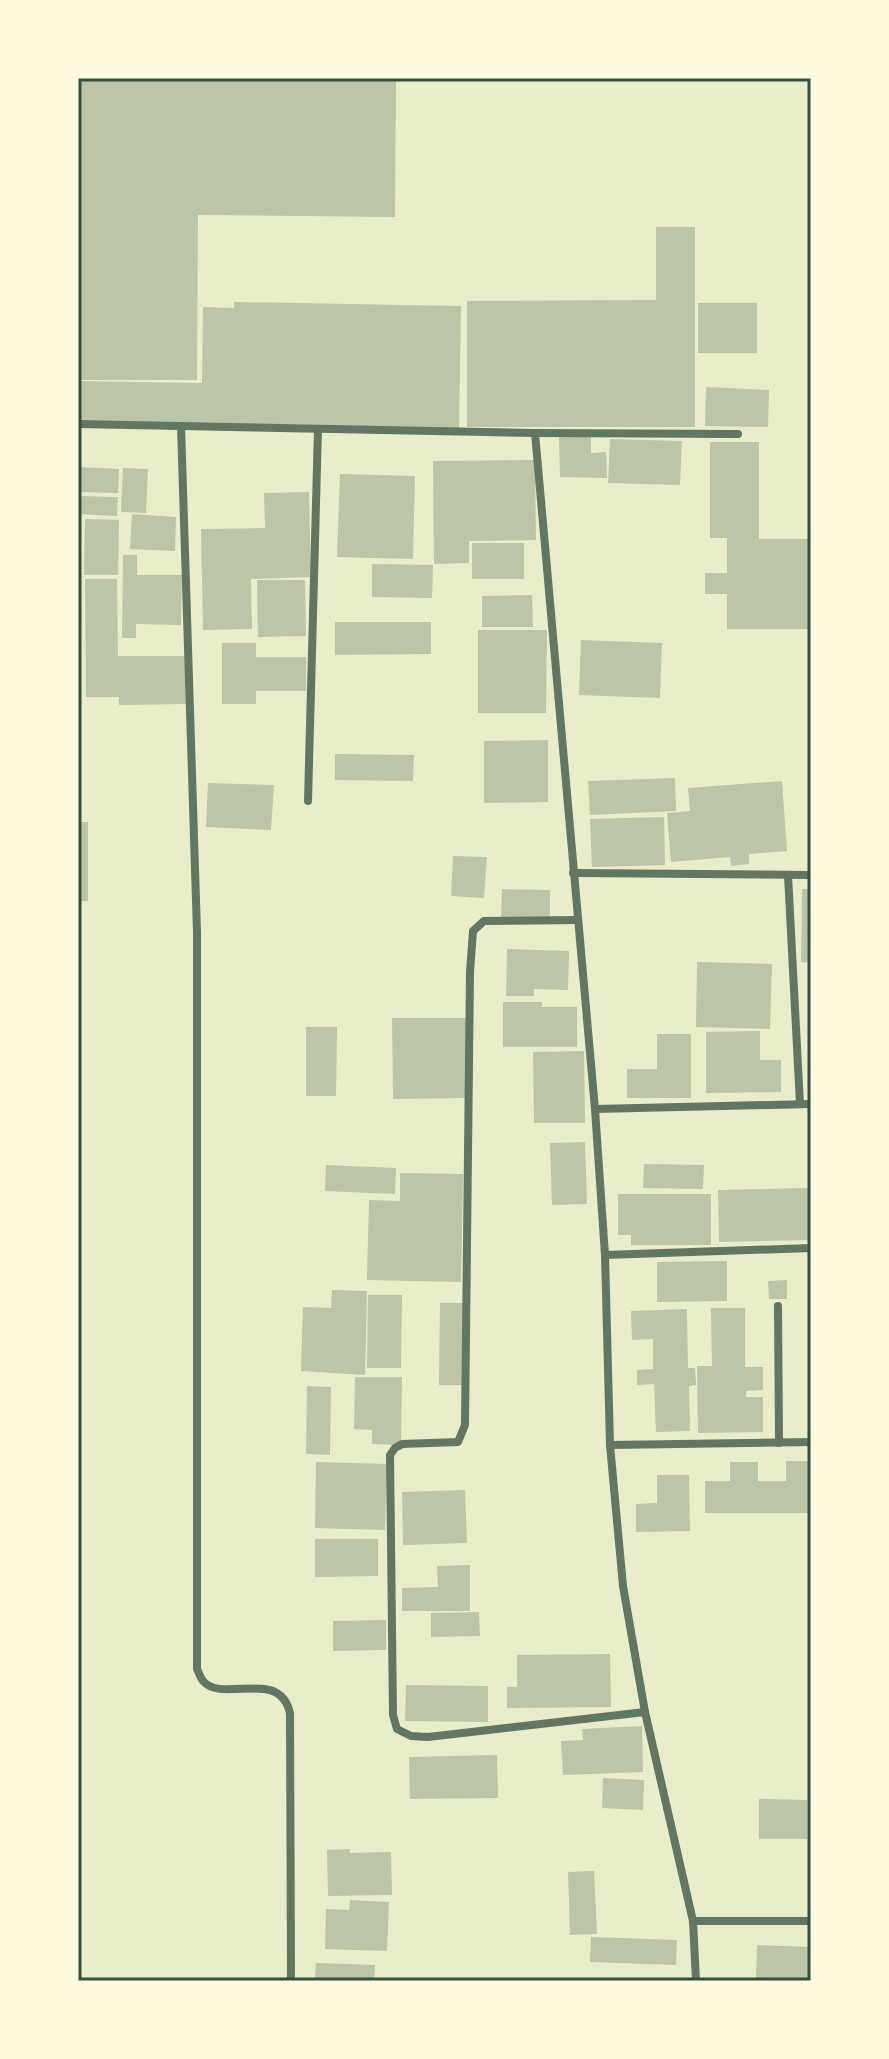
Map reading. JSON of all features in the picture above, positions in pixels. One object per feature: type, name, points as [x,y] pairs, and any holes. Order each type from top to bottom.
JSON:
[{"type":"street","points":[[78,424],[738,434]]},
{"type":"street","points":[[181,426],[197,932],[197,1669],[203,1681],[214,1687],[274,1691],[282,1695],[287,1703],[290,1713],[291,1981]]},
{"type":"street","points":[[308,801],[318,429]]},
{"type":"street","points":[[535,433],[595,1109],[605,1255],[610,1445],[623,1586],[645,1712],[693,1921],[696,1981]]},
{"type":"street","points":[[573,873],[811,875]]},
{"type":"street","points":[[788,875],[800,1104]]},
{"type":"street","points":[[577,920],[484,921],[473,931],[465,1425],[458,1442],[402,1444],[390,1455],[393,1715],[397,1729],[411,1736],[428,1737],[645,1712]]},
{"type":"street","points":[[595,1109],[811,1104]]},
{"type":"street","points":[[605,1255],[811,1248]]},
{"type":"street","points":[[778,1306],[779,1443]]},
{"type":"street","points":[[610,1445],[811,1442]]},
{"type":"street","points":[[693,1921],[811,1921]]},
{"type":"building","points":[[78,78],[396,78],[395,217],[198,215],[197,380],[78,380]]},
{"type":"building","points":[[656,227],[695,227],[695,427],[467,427],[467,301],[656,300]]},
{"type":"building","points":[[234,302],[461,306],[459,430],[78,422],[78,381],[202,383],[203,307],[234,308]]},
{"type":"building","points":[[698,303],[757,303],[757,353],[698,353]]},
{"type":"building","points":[[706,387],[769,390],[768,427],[705,426]]},
{"type":"building","points":[[559,437],[591,437],[591,453],[606,452],[607,478],[560,477]]},
{"type":"building","points":[[610,439],[682,441],[680,485],[608,483]]},
{"type":"building","points":[[710,442],[759,442],[759,539],[811,539],[811,629],[727,629],[727,594],[705,594],[705,573],[727,573],[727,538],[710,538]]},
{"type":"building","points":[[535,460],[536,540],[469,541],[469,563],[434,564],[433,461]]},
{"type":"building","points":[[78,467],[119,469],[118,493],[78,492]]},
{"type":"building","points":[[123,468],[148,469],[146,513],[121,512]]},
{"type":"building","points":[[340,474],[415,476],[413,559],[337,557]]},
{"type":"building","points":[[309,492],[311,577],[251,579],[252,629],[203,630],[201,529],[265,528],[264,493]]},
{"type":"building","points":[[78,496],[118,497],[117,516],[78,514]]},
{"type":"building","points":[[132,514],[176,517],[175,551],[130,549]]},
{"type":"building","points":[[85,519],[119,520],[118,575],[84,575]]},
{"type":"building","points":[[472,543],[524,543],[524,579],[472,579]]},
{"type":"building","points":[[123,555],[137,555],[137,575],[182,575],[181,625],[136,624],[136,638],[122,638]]},
{"type":"building","points":[[372,564],[433,565],[432,598],[372,597]]},
{"type":"building","points":[[85,579],[117,579],[118,656],[186,656],[186,704],[119,705],[119,697],[86,697]]},
{"type":"building","points":[[257,580],[305,580],[306,636],[258,637]]},
{"type":"building","points":[[532,595],[533,627],[482,627],[482,596]]},
{"type":"building","points":[[335,622],[431,622],[431,654],[335,655]]},
{"type":"building","points":[[478,630],[547,630],[546,713],[478,713]]},
{"type":"building","points":[[581,640],[662,643],[660,698],[579,695]]},
{"type":"building","points":[[222,643],[256,643],[256,657],[306,657],[306,691],[256,691],[256,704],[222,704]]},
{"type":"building","points":[[78,645],[81,645],[81,755],[78,755]]},
{"type":"building","points":[[548,740],[548,802],[484,803],[484,741]]},
{"type":"building","points":[[335,754],[414,755],[413,781],[335,780]]},
{"type":"building","points":[[675,778],[676,811],[590,815],[588,781]]},
{"type":"building","points":[[782,781],[787,851],[749,854],[749,864],[731,866],[730,857],[671,862],[667,813],[690,811],[688,788]]},
{"type":"building","points":[[208,783],[274,785],[271,830],[206,827]]},
{"type":"building","points":[[664,817],[665,865],[592,867],[590,819]]},
{"type":"building","points":[[78,822],[88,822],[88,901],[78,901]]},
{"type":"building","points":[[453,856],[487,857],[484,898],[451,896]]},
{"type":"building","points":[[502,889],[550,890],[550,919],[501,918]]},
{"type":"building","points":[[802,889],[811,889],[811,963],[801,962]]},
{"type":"building","points":[[507,949],[569,951],[568,990],[534,989],[534,996],[506,996]]},
{"type":"building","points":[[697,962],[772,964],[770,1029],[696,1027]]},
{"type":"building","points":[[808,985],[811,985],[811,1022],[808,1022]]},
{"type":"building","points":[[503,1002],[542,1002],[542,1007],[577,1007],[577,1047],[503,1047]]},
{"type":"building","points":[[392,1018],[466,1018],[467,1098],[393,1099]]},
{"type":"building","points":[[306,1027],[337,1027],[336,1096],[306,1096]]},
{"type":"building","points":[[760,1031],[760,1060],[781,1060],[781,1092],[706,1093],[706,1032]]},
{"type":"building","points":[[657,1034],[691,1034],[691,1098],[627,1098],[627,1069],[657,1069]]},
{"type":"building","points":[[584,1051],[585,1123],[534,1123],[533,1052]]},
{"type":"building","points":[[585,1142],[587,1204],[552,1205],[550,1143]]},
{"type":"building","points":[[644,1164],[704,1165],[703,1189],[643,1188]]},
{"type":"building","points":[[326,1165],[396,1168],[395,1194],[325,1191]]},
{"type":"building","points":[[400,1173],[463,1174],[461,1282],[367,1280],[369,1200],[400,1201]]},
{"type":"building","points":[[809,1188],[810,1240],[719,1242],[718,1190]]},
{"type":"building","points":[[618,1194],[711,1194],[711,1245],[631,1245],[631,1235],[618,1235]]},
{"type":"building","points":[[727,1261],[727,1301],[657,1302],[657,1262]]},
{"type":"building","points":[[787,1280],[787,1299],[769,1299],[768,1281]]},
{"type":"building","points":[[332,1290],[367,1291],[365,1375],[301,1371],[303,1307],[331,1308]]},
{"type":"building","points":[[368,1295],[402,1295],[401,1368],[367,1368]]},
{"type":"building","points":[[440,1303],[464,1303],[463,1385],[439,1385]]},
{"type":"building","points":[[711,1308],[745,1308],[745,1367],[763,1367],[763,1390],[746,1391],[746,1397],[763,1397],[763,1432],[698,1433],[697,1366],[712,1366]]},
{"type":"building","points":[[687,1309],[688,1368],[695,1368],[696,1385],[689,1386],[690,1431],[656,1432],[654,1384],[637,1385],[637,1370],[653,1369],[653,1339],[632,1340],[631,1311]]},
{"type":"building","points":[[355,1377],[402,1377],[401,1445],[372,1444],[372,1430],[354,1429]]},
{"type":"building","points":[[307,1386],[331,1387],[330,1455],[306,1454]]},
{"type":"building","points":[[786,1461],[811,1461],[811,1513],[705,1513],[705,1481],[730,1481],[730,1462],[758,1462],[758,1481],[786,1481]]},
{"type":"building","points":[[316,1462],[387,1464],[385,1530],[315,1528]]},
{"type":"building","points":[[657,1475],[689,1475],[690,1531],[636,1532],[636,1504],[657,1503]]},
{"type":"building","points":[[465,1490],[467,1543],[403,1545],[402,1492]]},
{"type":"building","points":[[315,1539],[378,1539],[378,1576],[315,1577]]},
{"type":"building","points":[[470,1565],[470,1611],[402,1611],[402,1588],[438,1587],[437,1566]]},
{"type":"building","points":[[479,1612],[480,1636],[431,1637],[431,1613]]},
{"type":"building","points":[[386,1620],[386,1650],[333,1651],[333,1621]]},
{"type":"building","points":[[610,1654],[611,1707],[507,1708],[507,1687],[517,1687],[517,1655]]},
{"type":"building","points":[[406,1685],[488,1686],[488,1722],[405,1721]]},
{"type":"building","points":[[642,1726],[643,1772],[563,1775],[561,1741],[583,1740],[582,1729]]},
{"type":"building","points":[[497,1755],[498,1798],[410,1799],[409,1757]]},
{"type":"building","points":[[603,1778],[644,1780],[643,1810],[602,1808]]},
{"type":"building","points":[[759,1799],[807,1800],[807,1839],[759,1839]]},
{"type":"building","points":[[350,1849],[350,1853],[391,1852],[392,1895],[328,1896],[327,1850]]},
{"type":"building","points":[[594,1871],[597,1934],[570,1935],[568,1872]]},
{"type":"building","points":[[350,1900],[389,1902],[387,1951],[325,1949],[326,1909],[349,1910]]},
{"type":"building","points":[[591,1937],[677,1940],[676,1965],[590,1962]]},
{"type":"building","points":[[757,1945],[811,1947],[811,1981],[756,1981]]},
{"type":"building","points":[[316,1963],[375,1965],[374,1981],[315,1981]]}]
